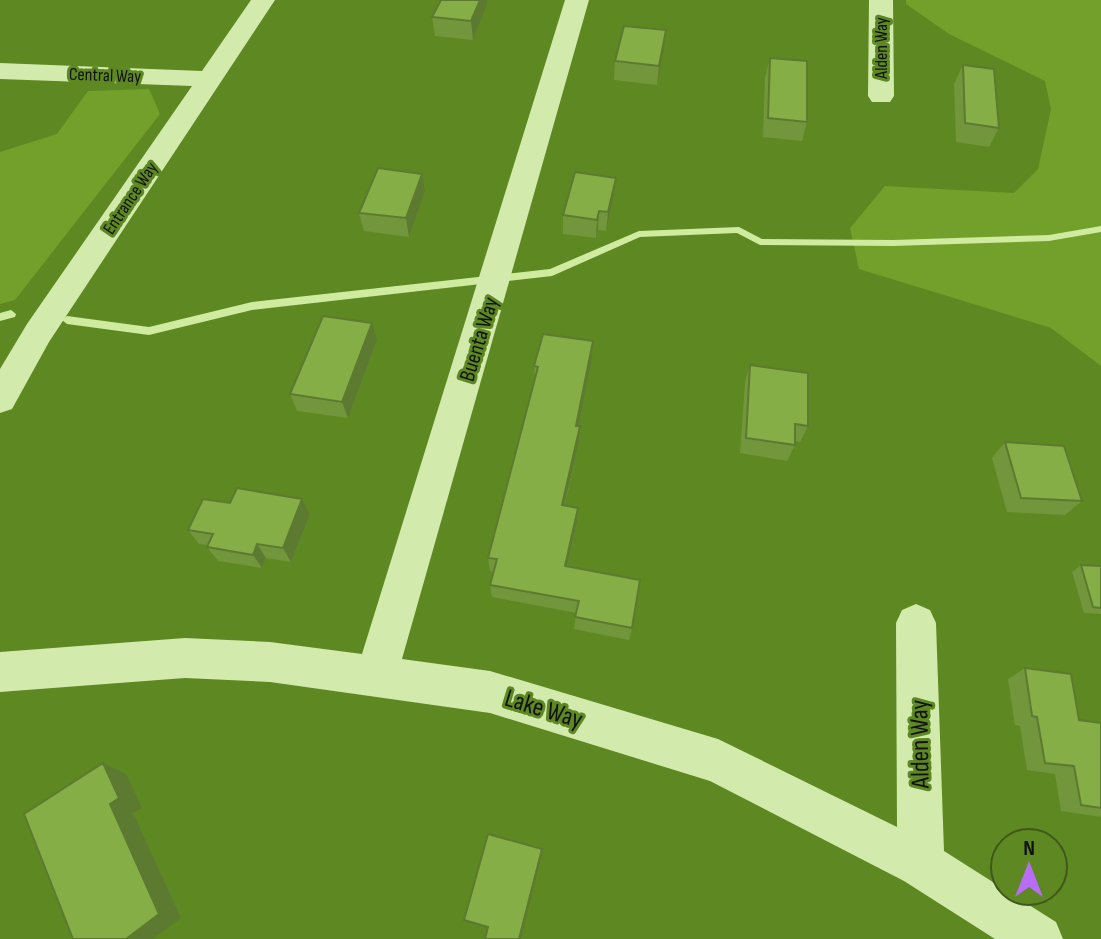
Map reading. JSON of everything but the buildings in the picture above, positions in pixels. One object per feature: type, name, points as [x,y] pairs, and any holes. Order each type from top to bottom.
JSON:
[{"type":"street","name":"Entrance Way","points":[[0,399],[38,333],[263,0]]},
{"type":"street","name":"Buenta Way","points":[[376,677],[577,0]]},
{"type":"street","name":"Alden Way","points":[[881,0],[881,96]]},
{"type":"street","name":"Central Way","points":[[0,71],[211,79]]},
{"type":"street","name":"Alden Way","points":[[916,623],[921,864]]},
{"type":"street","name":"Lake Way","points":[[0,672],[185,658],[270,662],[490,692],[718,761],[921,864],[1039,939]]},
{"type":"green space","points":[[906,0],[1101,0],[1101,366],[1051,328],[859,269],[850,228],[885,186],[1014,193],[1038,169],[1051,109],[1045,81],[949,34],[906,4]]},
{"type":"green space","points":[[149,89],[160,114],[15,300],[0,304],[0,152],[57,134],[88,91]]},
{"type":"waterway","points":[[67,320],[149,331],[252,306],[552,272],[639,234],[739,230],[760,242],[893,243],[1049,238],[1101,229]]},
{"type":"waterway","points":[[0,317],[11,314]]}]
